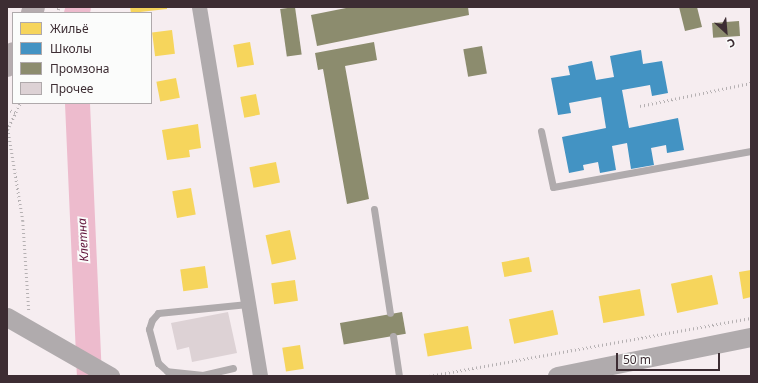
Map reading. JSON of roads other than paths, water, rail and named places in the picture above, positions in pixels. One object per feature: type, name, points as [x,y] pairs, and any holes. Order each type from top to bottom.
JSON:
[{"type":"main road","points":[[7,66],[12,55]]},
{"type":"street","points":[[199,7],[260,376]]},
{"type":"street","points":[[7,316],[107,374]]},
{"type":"street","points":[[557,376],[582,374],[751,337]]},
{"type":"lane","points":[[541,131],[553,187],[751,151]]},
{"type":"lane","points":[[374,209],[390,313]]},
{"type":"lane","points":[[234,368],[203,375],[167,371],[158,363],[149,329],[152,320],[158,313],[248,304]]},
{"type":"lane","points":[[393,336],[399,376]]},
{"type":"waterway","name":"Клетна","points":[[76,12],[78,7]]},
{"type":"waterway","name":"Клетна","points":[[77,104],[89,376]]}]
